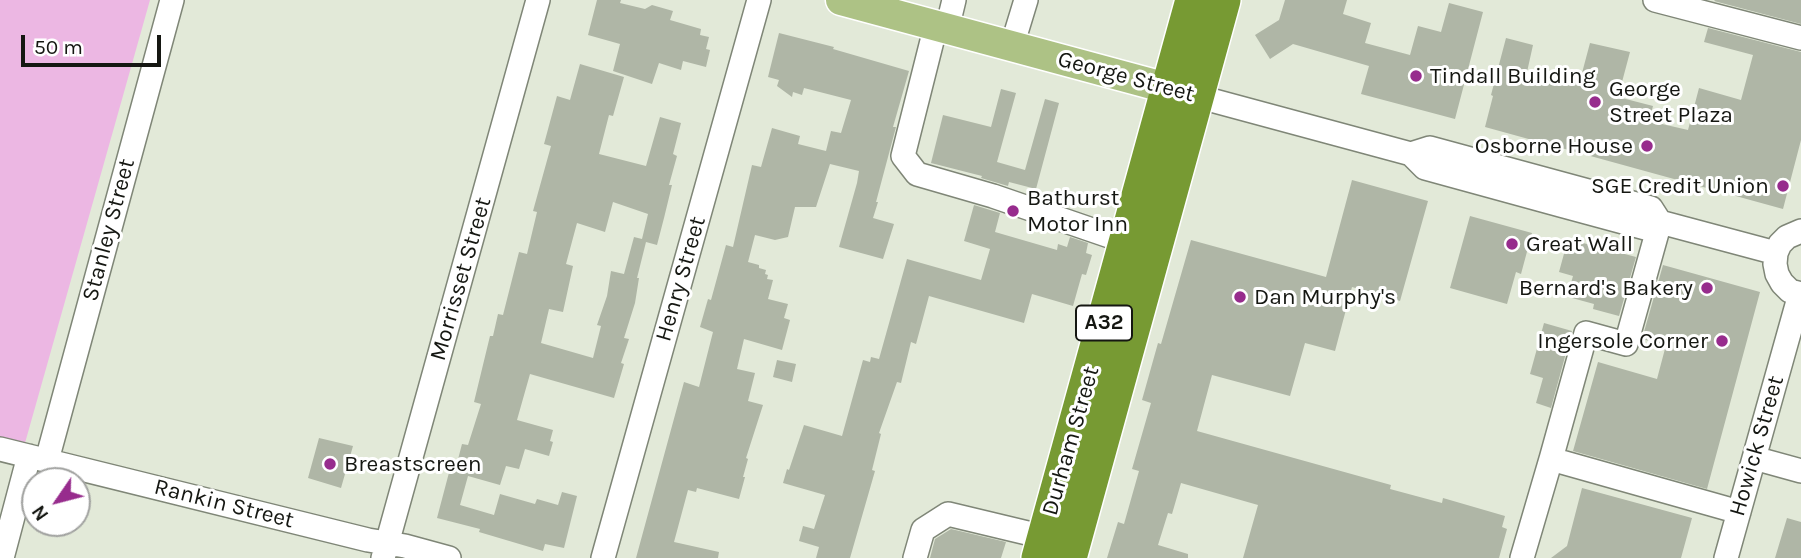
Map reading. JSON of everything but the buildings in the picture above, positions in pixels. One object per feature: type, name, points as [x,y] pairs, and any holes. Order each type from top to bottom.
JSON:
[{"type":"highway","name":"Durham Street","points":[[1051,551],[1183,92],[1193,0]]},
{"type":"highway","name":"Durham Street","points":[[1051,551],[1127,242],[1183,92],[1223,0]]},
{"type":"main road","name":"George Street","points":[[841,0],[1183,92]]},
{"type":"street","name":"Stanley Street","points":[[2,558],[38,458],[172,0]]},
{"type":"street","name":"Morrisset Street","points":[[385,551],[538,0]]},
{"type":"street","name":"Henry Street","points":[[603,558],[759,0]]},
{"type":"street","points":[[954,0],[942,27],[903,156],[917,174],[993,195],[1127,242]]},
{"type":"street","points":[[1012,46],[1026,0]]},
{"type":"street","points":[[1655,0],[1801,38]]},
{"type":"street","name":"George Street","points":[[1183,92],[1411,154],[1425,168],[1645,228],[1660,222],[1776,253]]},
{"type":"street","points":[[1522,558],[1586,333],[1626,344],[1660,222]]},
{"type":"street","points":[[1800,294],[1782,284],[1774,264],[1780,244],[1801,230]]},
{"type":"street","name":"Howick Street","points":[[1726,558],[1800,294]]},
{"type":"street","name":"Rankin Street","points":[[0,449],[368,540],[385,551],[449,558]]},
{"type":"street","points":[[1754,458],[1801,471]]},
{"type":"street","points":[[1551,459],[1739,512]]},
{"type":"street","points":[[915,558],[923,530],[948,514],[1051,551]]},
{"type":"shaded area","points":[[0,0],[150,0],[25,443],[0,437]]},
{"type":"place","name":"Tindall Building","points":[[1416,76]]},
{"type":"place","name":"George Street Plaza","points":[[1595,102]]},
{"type":"place","name":"Osborne House","points":[[1647,146]]},
{"type":"place","name":"SGE Credit Union","points":[[1783,186]]},
{"type":"place","name":"Bathurst Motor Inn","points":[[1013,211]]},
{"type":"place","name":"Great Wall","points":[[1512,244]]},
{"type":"place","name":"Bernard's Bakery","points":[[1707,288]]},
{"type":"place","name":"Dan Murphy's","points":[[1240,297]]},
{"type":"place","name":"Ingersole Corner","points":[[1722,341]]},
{"type":"place","name":"Breastscreen","points":[[330,464]]}]
